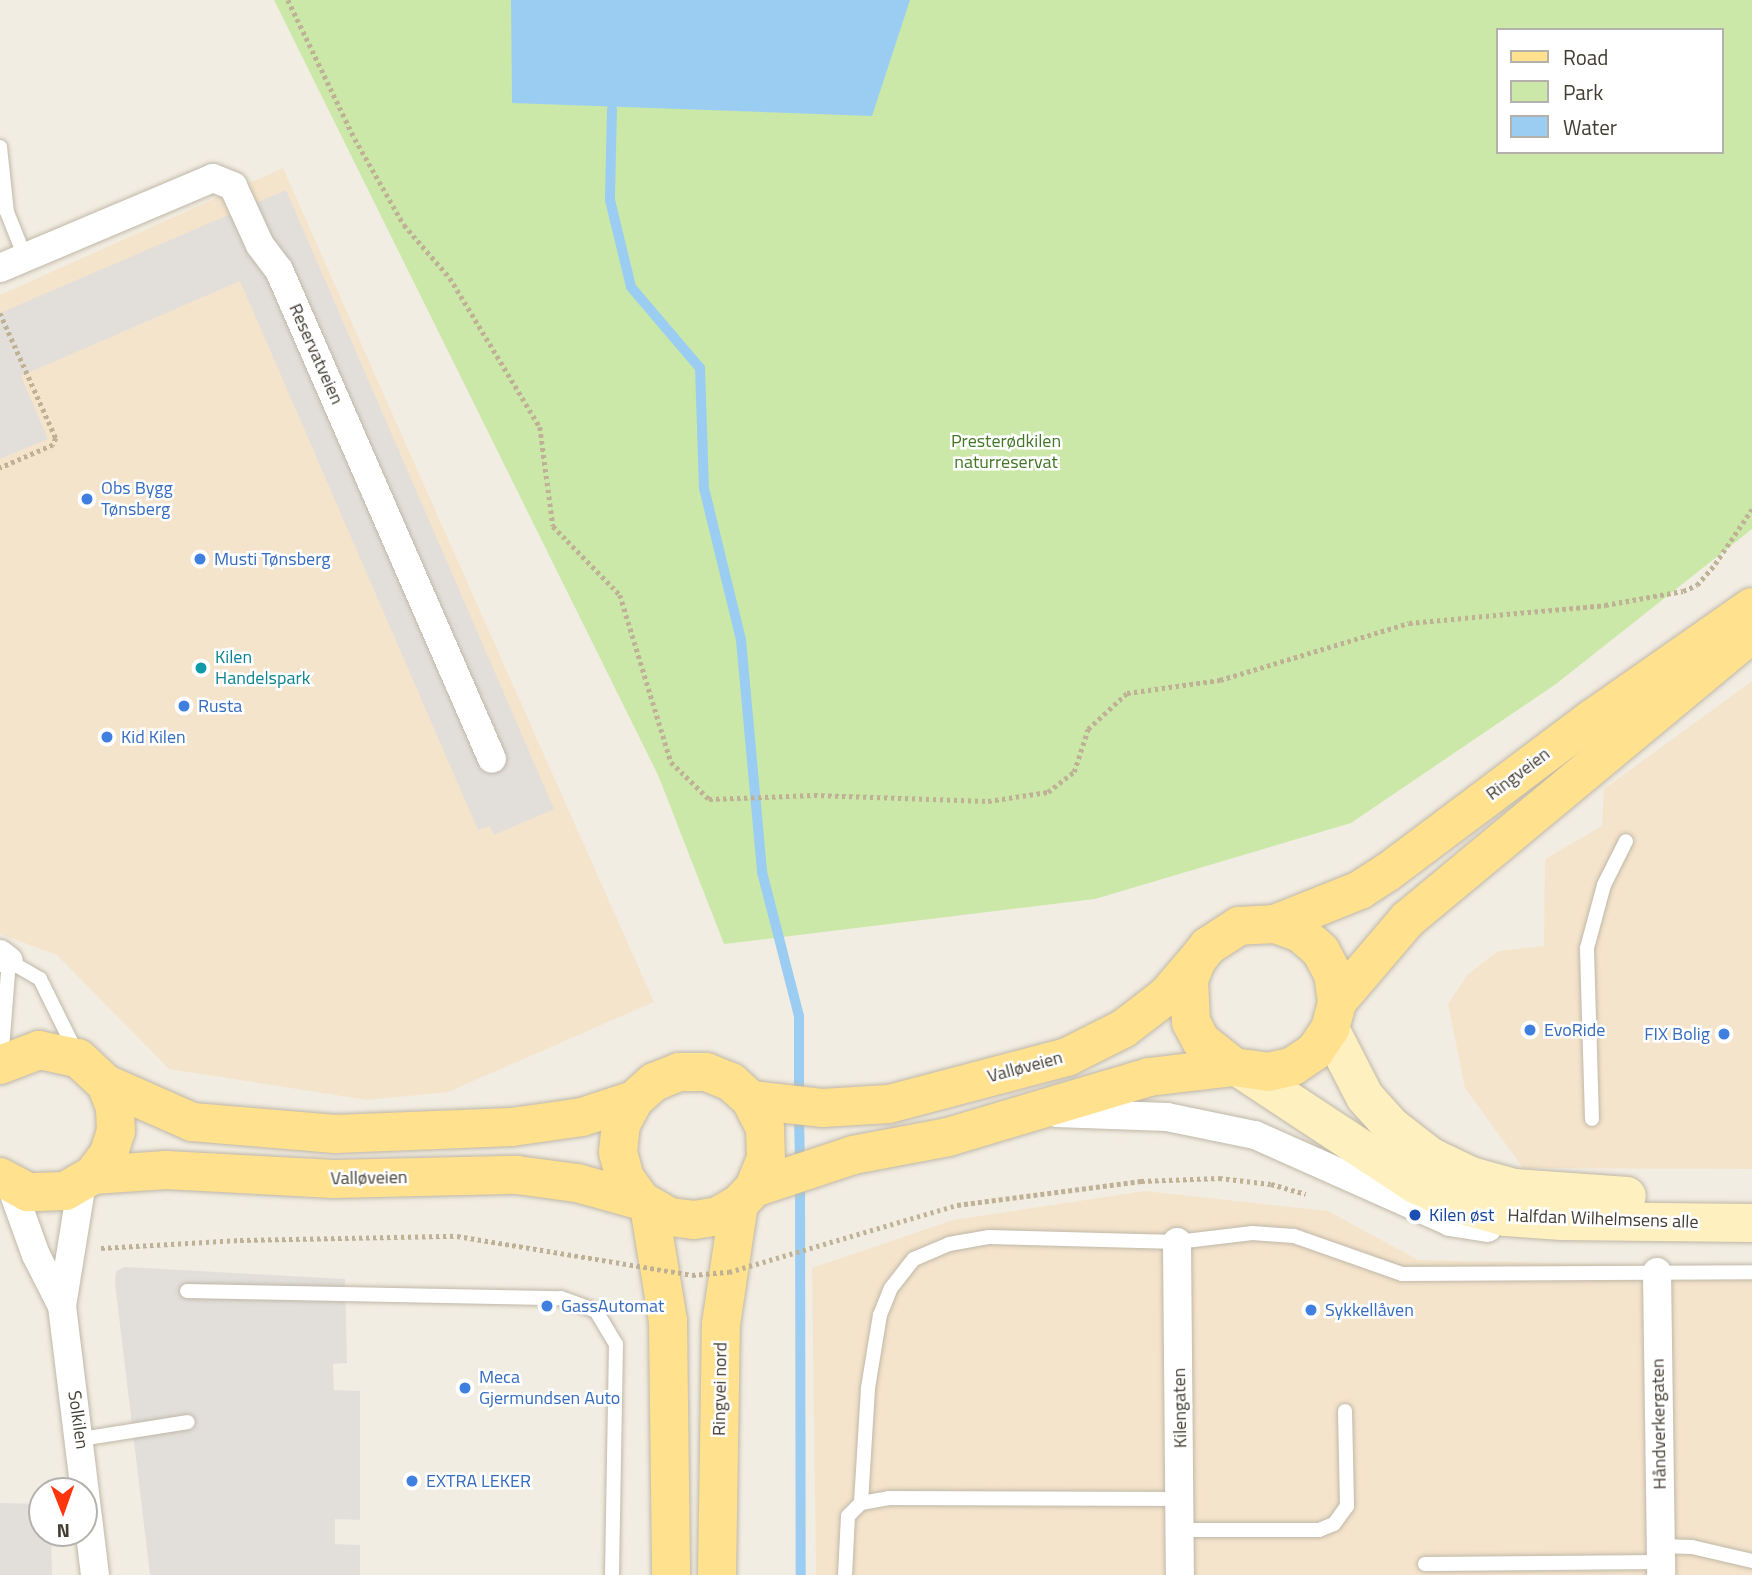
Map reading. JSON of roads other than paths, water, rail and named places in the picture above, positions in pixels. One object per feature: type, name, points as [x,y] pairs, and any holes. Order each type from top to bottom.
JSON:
[{"type":"main road","name":"Ringveien","points":[[1197,960],[1208,946],[1239,926],[1275,924],[1360,890],[1388,873],[1592,719],[1752,607]]},
{"type":"main road","points":[[1197,960],[1189,980],[1191,1022],[1201,1041],[1238,1068],[1268,1072],[1293,1066],[1315,1051],[1333,1015],[1408,919],[1752,633]]},
{"type":"main road","name":"Ringveien","points":[[1275,924],[1300,933],[1321,951],[1333,974],[1333,1015]]},
{"type":"main road","name":"Valløveien","points":[[764,1101],[822,1108],[889,1104],[1067,1057],[1123,1029],[1166,996],[1197,960]]},
{"type":"main road","name":"Halfdan Wilhelmsens alle","points":[[1333,1015],[1365,1097],[1391,1126],[1431,1157],[1471,1176],[1514,1188],[1564,1194],[1752,1197]]},
{"type":"main road","points":[[1,1064],[39,1050],[78,1058],[106,1083],[192,1122],[335,1134],[512,1128],[582,1117],[634,1100]]},
{"type":"main road","name":"Halfdan Wilhelmsens alle","points":[[1238,1068],[1415,1184],[1459,1204],[1506,1217],[1562,1221],[1752,1223]]},
{"type":"main road","name":"Valløveien","points":[[5,1181],[47,1194],[88,1179],[166,1170],[334,1179],[517,1175],[577,1184],[645,1203],[670,1217],[694,1220],[718,1216],[758,1190],[823,1165],[1043,1112],[1149,1077],[1238,1068]]},
{"type":"main road","points":[[671,1575],[668,1321],[645,1203],[625,1178],[618,1152],[621,1124],[634,1100],[654,1082],[679,1072],[706,1072],[731,1082],[764,1101],[766,1159],[758,1190]]},
{"type":"main road","points":[[88,1179],[108,1155],[116,1131],[115,1107],[106,1083]]},
{"type":"main road","name":"Ringvei nord","points":[[716,1575],[721,1324],[758,1190]]},
{"type":"street","name":"Reservatveien","points":[[13,262],[213,178],[233,186],[260,245],[279,270],[492,759]]},
{"type":"street","points":[[1043,1112],[1167,1117],[1255,1135],[1450,1222],[1499,1230],[1562,1221]]},
{"type":"street","name":"Solkilen","points":[[62,1306],[88,1179]]},
{"type":"street","name":"Solkilen","points":[[5,1181],[36,1255],[62,1306],[81,1438],[96,1575]]},
{"type":"street","name":"Kilengaten","points":[[1177,1242],[1182,1499],[1180,1575]]},
{"type":"street","name":"Håndverkergaten","points":[[1657,1272],[1660,1561]]},
{"type":"lane","points":[[0,147],[13,262]]},
{"type":"lane","points":[[1592,1119],[1587,948],[1604,885],[1626,841]]},
{"type":"lane","points":[[1,1064],[4,958],[40,979],[78,1058]]},
{"type":"lane","points":[[861,1503],[868,1388],[880,1315],[891,1288],[914,1259],[949,1244],[989,1237],[1177,1242],[1252,1233],[1294,1236],[1402,1274],[1752,1272]]},
{"type":"lane","points":[[187,1291],[561,1298],[596,1311],[616,1344],[612,1575]]},
{"type":"lane","points":[[1182,1530],[1320,1530],[1334,1524],[1347,1506],[1345,1411]]},
{"type":"lane","points":[[81,1438],[188,1422]]},
{"type":"lane","points":[[845,1575],[848,1516],[861,1503],[887,1498],[1182,1499]]},
{"type":"lane","points":[[1425,1564],[1660,1561],[1703,1549],[1752,1561]]},
{"type":"water","points":[[511,0],[910,0],[872,116],[512,103]]},
{"type":"waterway","points":[[612,109],[610,200],[631,287],[700,368],[704,488],[741,640],[762,872],[799,1016],[799,1098]]},
{"type":"waterway","points":[[799,1114],[800,1165]]},
{"type":"waterway","points":[[800,1180],[801,1575]]},
{"type":"place","name":"Obs Bygg Tønsberg","points":[[87,499]]},
{"type":"place","name":"Musti Tønsberg","points":[[200,559]]},
{"type":"place","name":"Kilen Handelspark","points":[[201,668]]},
{"type":"place","name":"Rusta","points":[[184,706]]},
{"type":"place","name":"Kid Kilen","points":[[107,737]]},
{"type":"place","name":"EvoRide","points":[[1530,1030]]},
{"type":"place","name":"FIX Bolig","points":[[1724,1034]]},
{"type":"place","name":"Kilen øst","points":[[1415,1215]]},
{"type":"place","name":"GassAutomat","points":[[547,1306]]},
{"type":"place","name":"Sykkellåven","points":[[1311,1310]]},
{"type":"place","name":"Meca Gjermundsen Auto","points":[[465,1388]]},
{"type":"place","name":"EXTRA LEKER","points":[[412,1481]]},
{"type":"park label","name":"Presterødkilen naturreservat","points":[[1006,452]]}]
